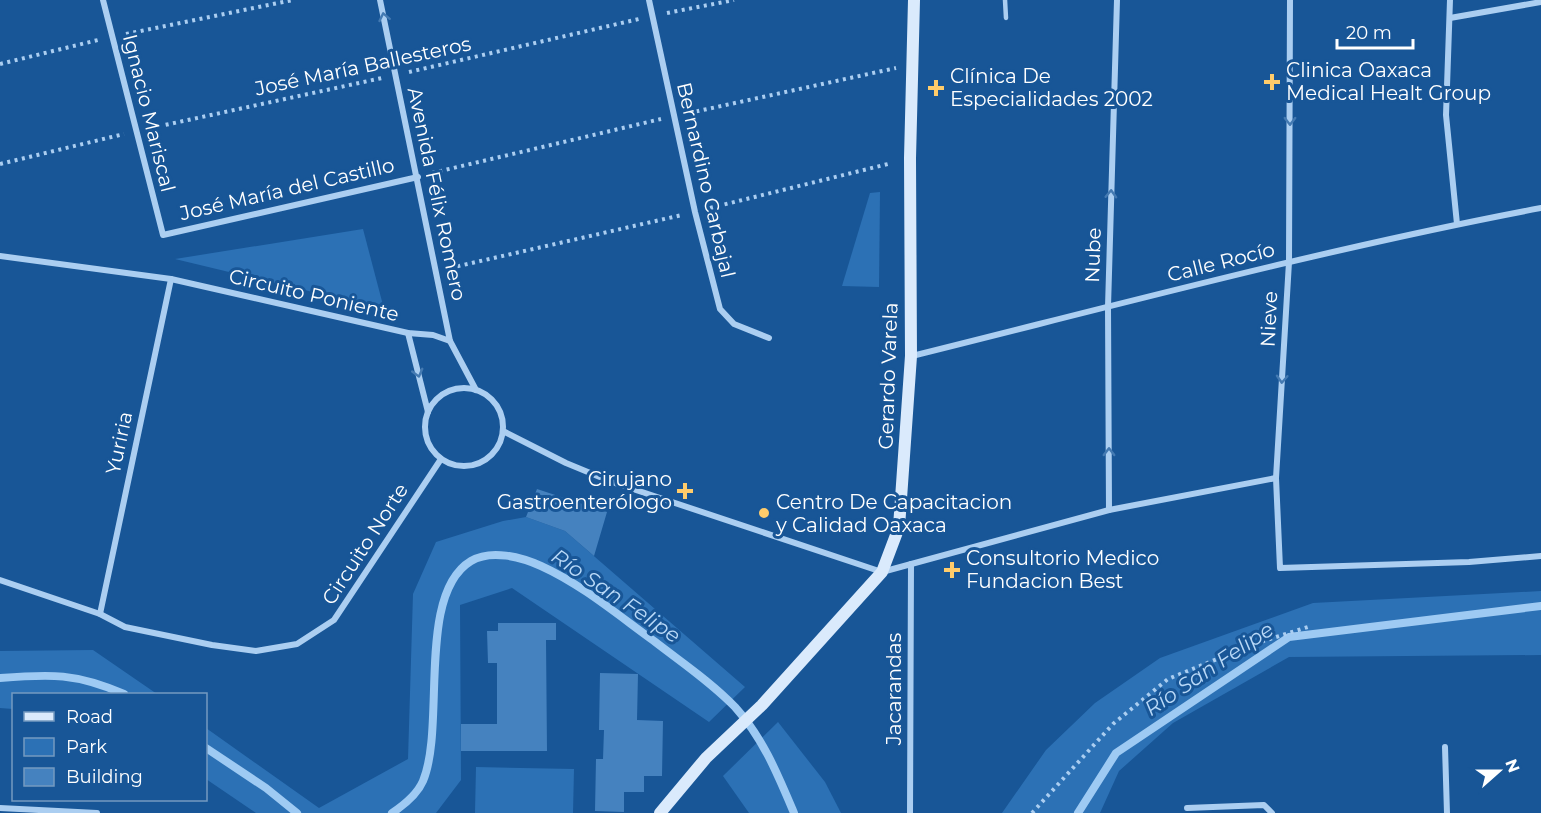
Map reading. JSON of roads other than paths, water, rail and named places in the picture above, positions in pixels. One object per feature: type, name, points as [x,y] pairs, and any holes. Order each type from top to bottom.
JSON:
[{"type":"main road","name":"Gerardo Varela","points":[[660,813],[706,758],[762,705],[882,572],[899,527],[911,356],[910,159],[914,0]]},
{"type":"street","name":"Ignacio Mariscal","points":[[103,0],[163,235]]},
{"type":"street","name":"Avenida Félix Romero","points":[[380,0],[438,271],[450,340],[477,390]]},
{"type":"street","name":"Bernardino Carbajal","points":[[649,0],[694,212],[720,309],[734,324],[769,338]]},
{"type":"street","name":"Nube","points":[[1109,510],[1108,307],[1117,0]]},
{"type":"street","name":"Nieve","points":[[1290,0],[1289,262],[1276,478],[1280,568],[1469,562],[1541,556]]},
{"type":"street","points":[[1450,0],[1446,114],[1457,224]]},
{"type":"street","points":[[1450,18],[1541,2]]},
{"type":"street","name":"José María del Castillo","points":[[163,235],[418,177]]},
{"type":"street","name":"Calle Rocío","points":[[911,356],[1289,262],[1457,224],[1541,208]]},
{"type":"street","name":"Circuito Poniente","points":[[0,256],[171,279],[408,333],[433,335],[450,340]]},
{"type":"street","name":"Yuriria","points":[[100,614],[171,279]]},
{"type":"street","points":[[408,333],[428,412],[425,431],[430,446],[441,459],[456,466],[473,466],[480,463],[488,459],[498,447],[503,431],[501,414],[493,400],[477,390],[457,388],[448,392],[440,396],[428,412]]},
{"type":"street","points":[[503,431],[545,454],[612,482],[882,572],[1109,510],[1276,478]]},
{"type":"street","name":"Circuito Norte","points":[[0,580],[100,614],[125,627],[212,645],[256,651],[297,644],[334,620],[441,459]]},
{"type":"street","name":"Jacarandas","points":[[910,564],[910,813]]},
{"type":"street","points":[[1445,747],[1447,813]]},
{"type":"street","points":[[1187,808],[1264,806],[1272,813]]},
{"type":"street","points":[[0,808],[97,813]]},
{"type":"lane","points":[[1005,0],[1006,18]]},
{"type":"waterway","name":"Río San Felipe","points":[[392,813],[417,791],[423,781],[429,757],[438,631],[444,602],[454,578],[471,561],[488,555],[515,557],[556,573],[613,611],[716,689],[735,707],[754,731],[776,771],[794,813]]},
{"type":"waterway","name":"Río San Felipe","points":[[1078,813],[1116,753],[1289,637],[1541,606]]},
{"type":"waterway","name":"Río San Felipe","points":[[0,678],[63,677],[92,682],[122,693]]},
{"type":"waterway","name":"Río San Felipe","points":[[207,749],[266,788],[297,813]]},
{"type":"place","name":"Clinica Oaxaca Medical Healt Group","points":[[1272,82]]},
{"type":"place","name":"Clínica De Especialidades 2002","points":[[936,88]]},
{"type":"place","name":"Cirujano Gastroenterólogo","points":[[685,491]]},
{"type":"place","name":"Centro De Capacitacion y Calidad Oaxaca","points":[[764,513]]},
{"type":"place","name":"Consultorio Medico Fundacion Best","points":[[952,570]]}]
